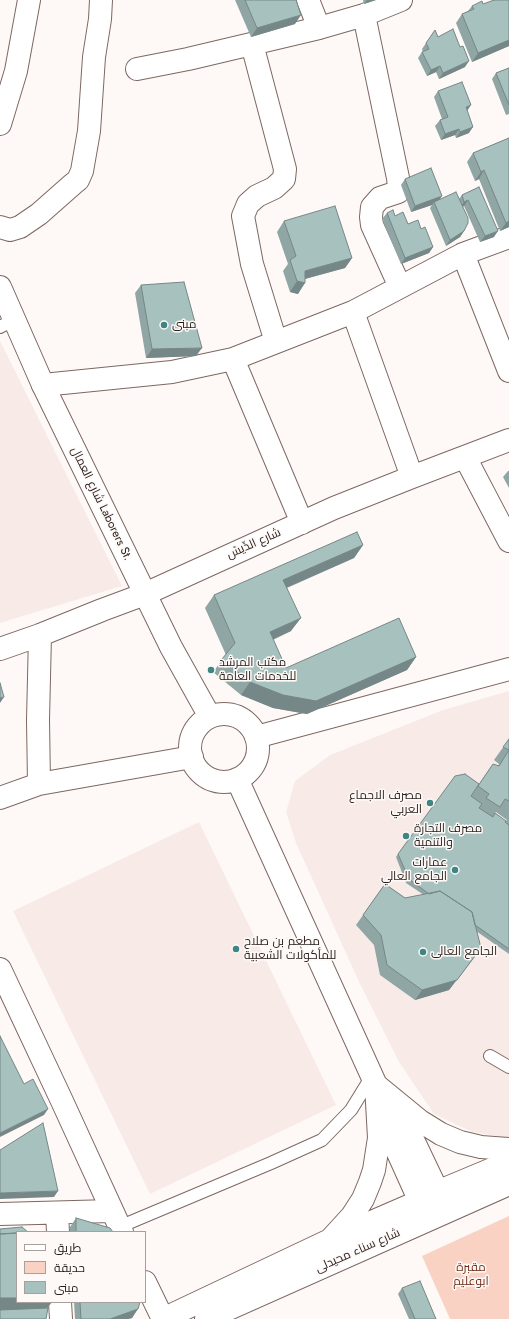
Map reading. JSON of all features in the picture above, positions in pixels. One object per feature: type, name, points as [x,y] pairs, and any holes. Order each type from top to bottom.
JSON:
[{"type":"street","points":[[0,124],[16,72],[29,0]]},
{"type":"street","points":[[0,227],[10,230],[20,227],[39,214],[78,180],[82,171],[89,131],[94,57],[100,19],[101,0]]},
{"type":"street","points":[[308,0],[319,28]]},
{"type":"street","points":[[137,69],[188,59],[319,28],[364,15],[401,0]]},
{"type":"street","points":[[364,15],[399,188],[398,192],[380,198],[372,207],[372,225],[400,287]]},
{"type":"street","points":[[252,44],[285,170],[284,179],[274,188],[257,196],[248,204],[243,216],[252,264],[276,342]]},
{"type":"street","points":[[43,385],[172,372],[233,359],[353,312],[463,254],[509,237]]},
{"type":"street","points":[[463,254],[509,371]]},
{"type":"street","name":"شارع العمال Laborers St.","points":[[1,289],[7,323],[43,385],[145,594],[210,717]]},
{"type":"street","points":[[353,312],[412,477]]},
{"type":"street","points":[[233,359],[302,523]]},
{"type":"street","name":"شارع الدِّيسْ","points":[[0,649],[145,594],[302,523],[412,477],[509,440]]},
{"type":"street","points":[[465,457],[509,541]]},
{"type":"street","points":[[39,784],[38,720],[40,635]]},
{"type":"street","points":[[256,738],[509,669]]},
{"type":"street","points":[[226,714],[242,719],[253,730],[256,738],[258,754],[255,762],[247,772],[237,779],[218,781],[209,778],[201,773],[195,765],[191,747],[192,738],[196,729],[202,722],[210,717],[226,714]]},
{"type":"street","points":[[0,798],[39,784],[192,756]]},
{"type":"street","points":[[237,779],[433,1206],[509,1162]]},
{"type":"street","points":[[0,969],[117,1223],[58,1223],[0,1214]]},
{"type":"street","points":[[380,1092],[420,1121],[441,1134],[481,1147],[509,1149]]},
{"type":"street","points":[[330,1240],[352,1216],[363,1198],[370,1182],[374,1170],[379,1138],[380,1092]]},
{"type":"street","name":"شارع سناء محيدلى","points":[[163,1319],[330,1240],[433,1206],[509,1184]]},
{"type":"street","name":"شارع سناء محيدلى","points":[[206,1319],[433,1206]]},
{"type":"street","points":[[146,1284],[163,1319]]},
{"type":"street","points":[[60,1303],[61,1319]]},
{"type":"lane","points":[[490,1056],[509,1067]]},
{"type":"lane","points":[[117,1223],[272,1163],[322,1140],[351,1110],[380,1092]]},
{"type":"shaded area","points":[[0,341],[122,586],[0,623]]},
{"type":"shaded area","points":[[509,691],[509,1138],[472,1132],[434,1114],[399,1062],[360,984],[296,843],[286,812],[295,781],[330,755],[443,710]]},
{"type":"shaded area","points":[[199,822],[336,1105],[150,1194],[13,911]]},
{"type":"green space","name":"مقبرة ابوعليم","points":[[509,1216],[509,1319],[450,1319],[422,1256]]},
{"type":"building","points":[[245,0],[296,0],[301,15],[257,28]]},
{"type":"building","points":[[494,0],[509,0],[509,40],[478,53],[462,14],[474,9],[472,6],[482,1],[483,4]]},
{"type":"building","points":[[453,29],[460,47],[463,46],[469,61],[443,73],[440,66],[431,70],[422,52],[429,49],[426,43],[435,30],[438,37]]},
{"type":"building","points":[[509,68],[509,105],[496,73]]},
{"type":"building","points":[[462,82],[471,105],[466,107],[473,127],[460,132],[459,129],[445,134],[440,120],[448,117],[438,91]]},
{"type":"building","points":[[509,138],[509,221],[506,223],[484,170],[481,172],[473,153]]},
{"type":"building","points":[[431,168],[442,196],[415,206],[405,179]]},
{"type":"building","points":[[479,187],[498,231],[485,236],[468,200],[464,202],[462,195]]},
{"type":"building","points":[[456,192],[468,218],[468,223],[464,231],[450,240],[434,202]]},
{"type":"building","points":[[335,206],[352,258],[305,271],[305,283],[297,281],[290,260],[296,256],[284,221]]},
{"type":"building","points":[[393,210],[395,216],[403,212],[408,224],[418,220],[421,229],[425,227],[433,247],[405,258],[387,213]]},
{"type":"building","name":"مبنى","points":[[184,282],[202,348],[152,349],[141,285]]},
{"type":"building","points":[[357,532],[363,545],[283,580],[301,618],[270,632],[286,668],[399,618],[416,657],[316,701],[283,695],[250,682],[222,659],[235,643],[214,595]]},
{"type":"building","points":[[0,683],[4,697],[0,698]]},
{"type":"building","points":[[509,739],[509,750],[503,747]]},
{"type":"building","points":[[509,750],[509,801],[505,799],[500,807],[486,798],[489,794],[478,786],[493,764],[499,766]]},
{"type":"building","name":"عمارات الجامع العالي","points":[[465,774],[479,784],[471,796],[482,804],[479,808],[493,817],[495,813],[509,825],[509,949],[475,925],[472,912],[440,891],[429,894],[409,879],[398,854],[455,776]]},
{"type":"building","name":"الجامع العالى","points":[[385,884],[405,898],[440,891],[472,912],[481,948],[457,980],[422,990],[387,965],[381,935],[363,915]]},
{"type":"building","points":[[0,1036],[24,1084],[33,1079],[48,1109],[0,1133]]},
{"type":"building","points":[[43,1123],[58,1191],[0,1193],[0,1150]]},
{"type":"building","points":[[76,1218],[110,1228],[112,1231],[76,1231]]},
{"type":"building","points":[[22,1227],[27,1231],[16,1231],[16,1233],[0,1234],[0,1229]]},
{"type":"building","points":[[16,1233],[16,1298],[0,1298],[0,1234]]},
{"type":"building","points":[[420,1281],[436,1319],[415,1319],[402,1288]]},
{"type":"building","points":[[80,1303],[140,1303],[138,1309],[110,1319],[81,1319]]},
{"type":"building","points":[[48,1308],[46,1319],[0,1319],[0,1310]]},
{"type":"place","name":"مبنى","points":[[164,325]]},
{"type":"place","name":"مكتب المرشد للخدمات العامة","points":[[211,670]]},
{"type":"place","name":"مصرف الاجماع العربي","points":[[430,803]]},
{"type":"place","name":"مصرف التجارة والتنمية","points":[[406,836]]},
{"type":"place","name":"عمارات الجامع العالي","points":[[455,870]]},
{"type":"place","name":"مطعم بن صلاح للمأكولات الشعبية","points":[[236,949]]},
{"type":"place","name":"الجامع العالى","points":[[423,952]]}]
